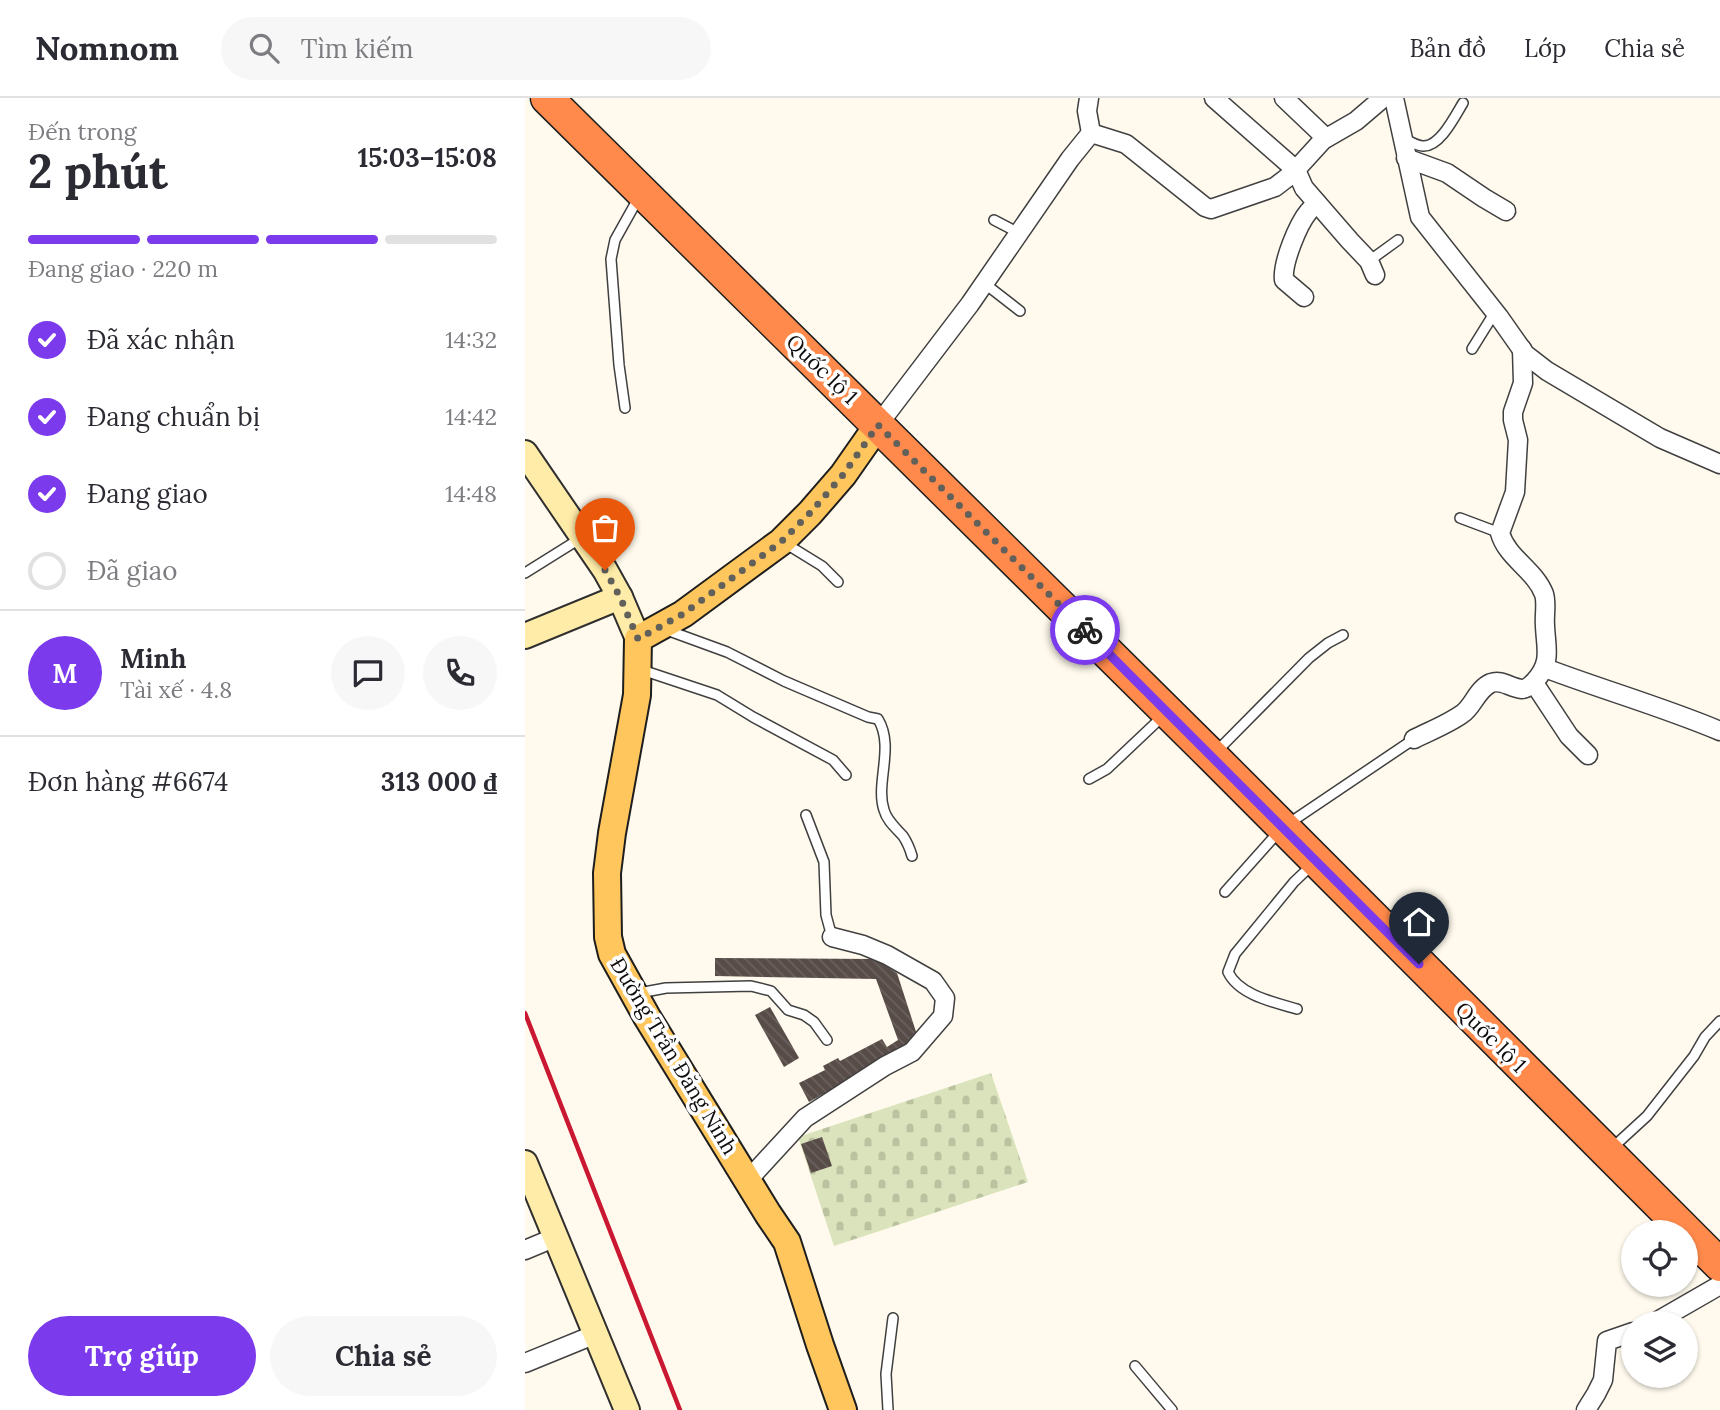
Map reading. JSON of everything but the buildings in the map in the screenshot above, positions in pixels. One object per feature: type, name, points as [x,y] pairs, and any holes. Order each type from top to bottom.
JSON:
[{"type":"highway","name":"Quốc lộ 1","points":[[547,98],[1212,756],[1720,1265]]},
{"type":"main road","points":[[649,633],[683,614],[781,542],[843,475],[878,425]]},
{"type":"main road","name":"Đường Trần Đăng Ninh","points":[[649,633],[638,668],[637,695],[607,873],[608,937],[612,954],[633,994],[787,1242],[843,1410]]},
{"type":"street","points":[[878,425],[923,368],[1091,133],[1087,111],[1089,98]]},
{"type":"street","points":[[1214,98],[1296,170],[1304,188],[1372,268]]},
{"type":"street","points":[[1284,98],[1326,138]]},
{"type":"street","points":[[1091,133],[1126,144],[1211,209],[1275,187],[1296,170],[1326,138],[1356,121],[1383,98]]},
{"type":"street","points":[[1394,98],[1420,217],[1525,354],[1547,371],[1660,438],[1720,464]]},
{"type":"street","points":[[1406,158],[1447,173],[1506,211]]},
{"type":"street","points":[[1304,297],[1285,280],[1284,273],[1289,251],[1303,220],[1317,203]]},
{"type":"street","points":[[1414,739],[1464,713],[1482,689],[1491,683],[1501,682],[1522,689],[1534,683],[1545,668],[1548,655],[1544,595],[1509,551],[1500,533],[1515,492],[1518,440],[1513,412],[1523,383],[1522,349]]},
{"type":"street","points":[[525,453],[605,570],[620,597],[649,633]]},
{"type":"street","points":[[525,636],[620,597]]},
{"type":"street","points":[[1545,668],[1720,731]]},
{"type":"street","points":[[1534,683],[1569,736],[1588,755]]},
{"type":"street","points":[[748,1180],[805,1118],[885,1066],[912,1052],[943,1016],[945,998],[933,981],[887,955],[832,937]]},
{"type":"street","points":[[525,1163],[627,1410]]},
{"type":"street","points":[[525,1250],[556,1237]]},
{"type":"street","points":[[1675,1311],[1720,1285]]},
{"type":"street","points":[[525,1363],[596,1334]]},
{"type":"street","points":[[1586,1410],[1603,1380],[1607,1341],[1621,1336]]},
{"type":"lane","points":[[1402,137],[1421,146],[1430,146],[1437,142],[1463,103]]},
{"type":"lane","points":[[625,408],[611,259],[615,240],[642,192]]},
{"type":"lane","points":[[994,220],[1019,233]]},
{"type":"lane","points":[[1372,268],[1398,240]]},
{"type":"lane","points":[[984,283],[1020,311]]},
{"type":"lane","points":[[1472,349],[1495,312]]},
{"type":"lane","points":[[1460,518],[1500,533]]},
{"type":"lane","points":[[525,573],[582,537]]},
{"type":"lane","points":[[781,542],[822,566],[838,582]]},
{"type":"lane","points":[[649,633],[727,652],[783,681],[878,719],[883,727],[885,744],[883,810],[901,834],[912,856]]},
{"type":"lane","points":[[1212,756],[1309,658],[1343,635]]},
{"type":"lane","points":[[638,668],[717,695],[833,760],[846,775]]},
{"type":"lane","points":[[1089,779],[1107,769],[1167,712]]},
{"type":"lane","points":[[1225,892],[1282,828],[1414,739]]},
{"type":"lane","points":[[806,815],[824,862],[826,915],[832,937]]},
{"type":"lane","points":[[1297,1009],[1259,997],[1233,981],[1228,972],[1235,954],[1294,883],[1316,861]]},
{"type":"lane","points":[[1381,926],[1409,903]]},
{"type":"lane","points":[[633,994],[666,988],[751,986],[771,991],[788,1010],[804,1015],[814,1022],[827,1040]]},
{"type":"lane","points":[[1607,1153],[1647,1116],[1694,1056],[1705,1037],[1720,1021]]},
{"type":"lane","points":[[888,1410],[886,1374],[893,1318]]},
{"type":"lane","points":[[1135,1366],[1172,1410]]},
{"type":"green space","points":[[991,1073],[1028,1182],[834,1246],[798,1137]]},
{"type":"railway","points":[[525,1013],[680,1410]]},
{"type":"way so far","points":[[605,570],[638,639],[683,614],[781,542],[843,475],[878,425],[1085,630]]},
{"type":"route","points":[[1085,630],[1419,964]]}]
